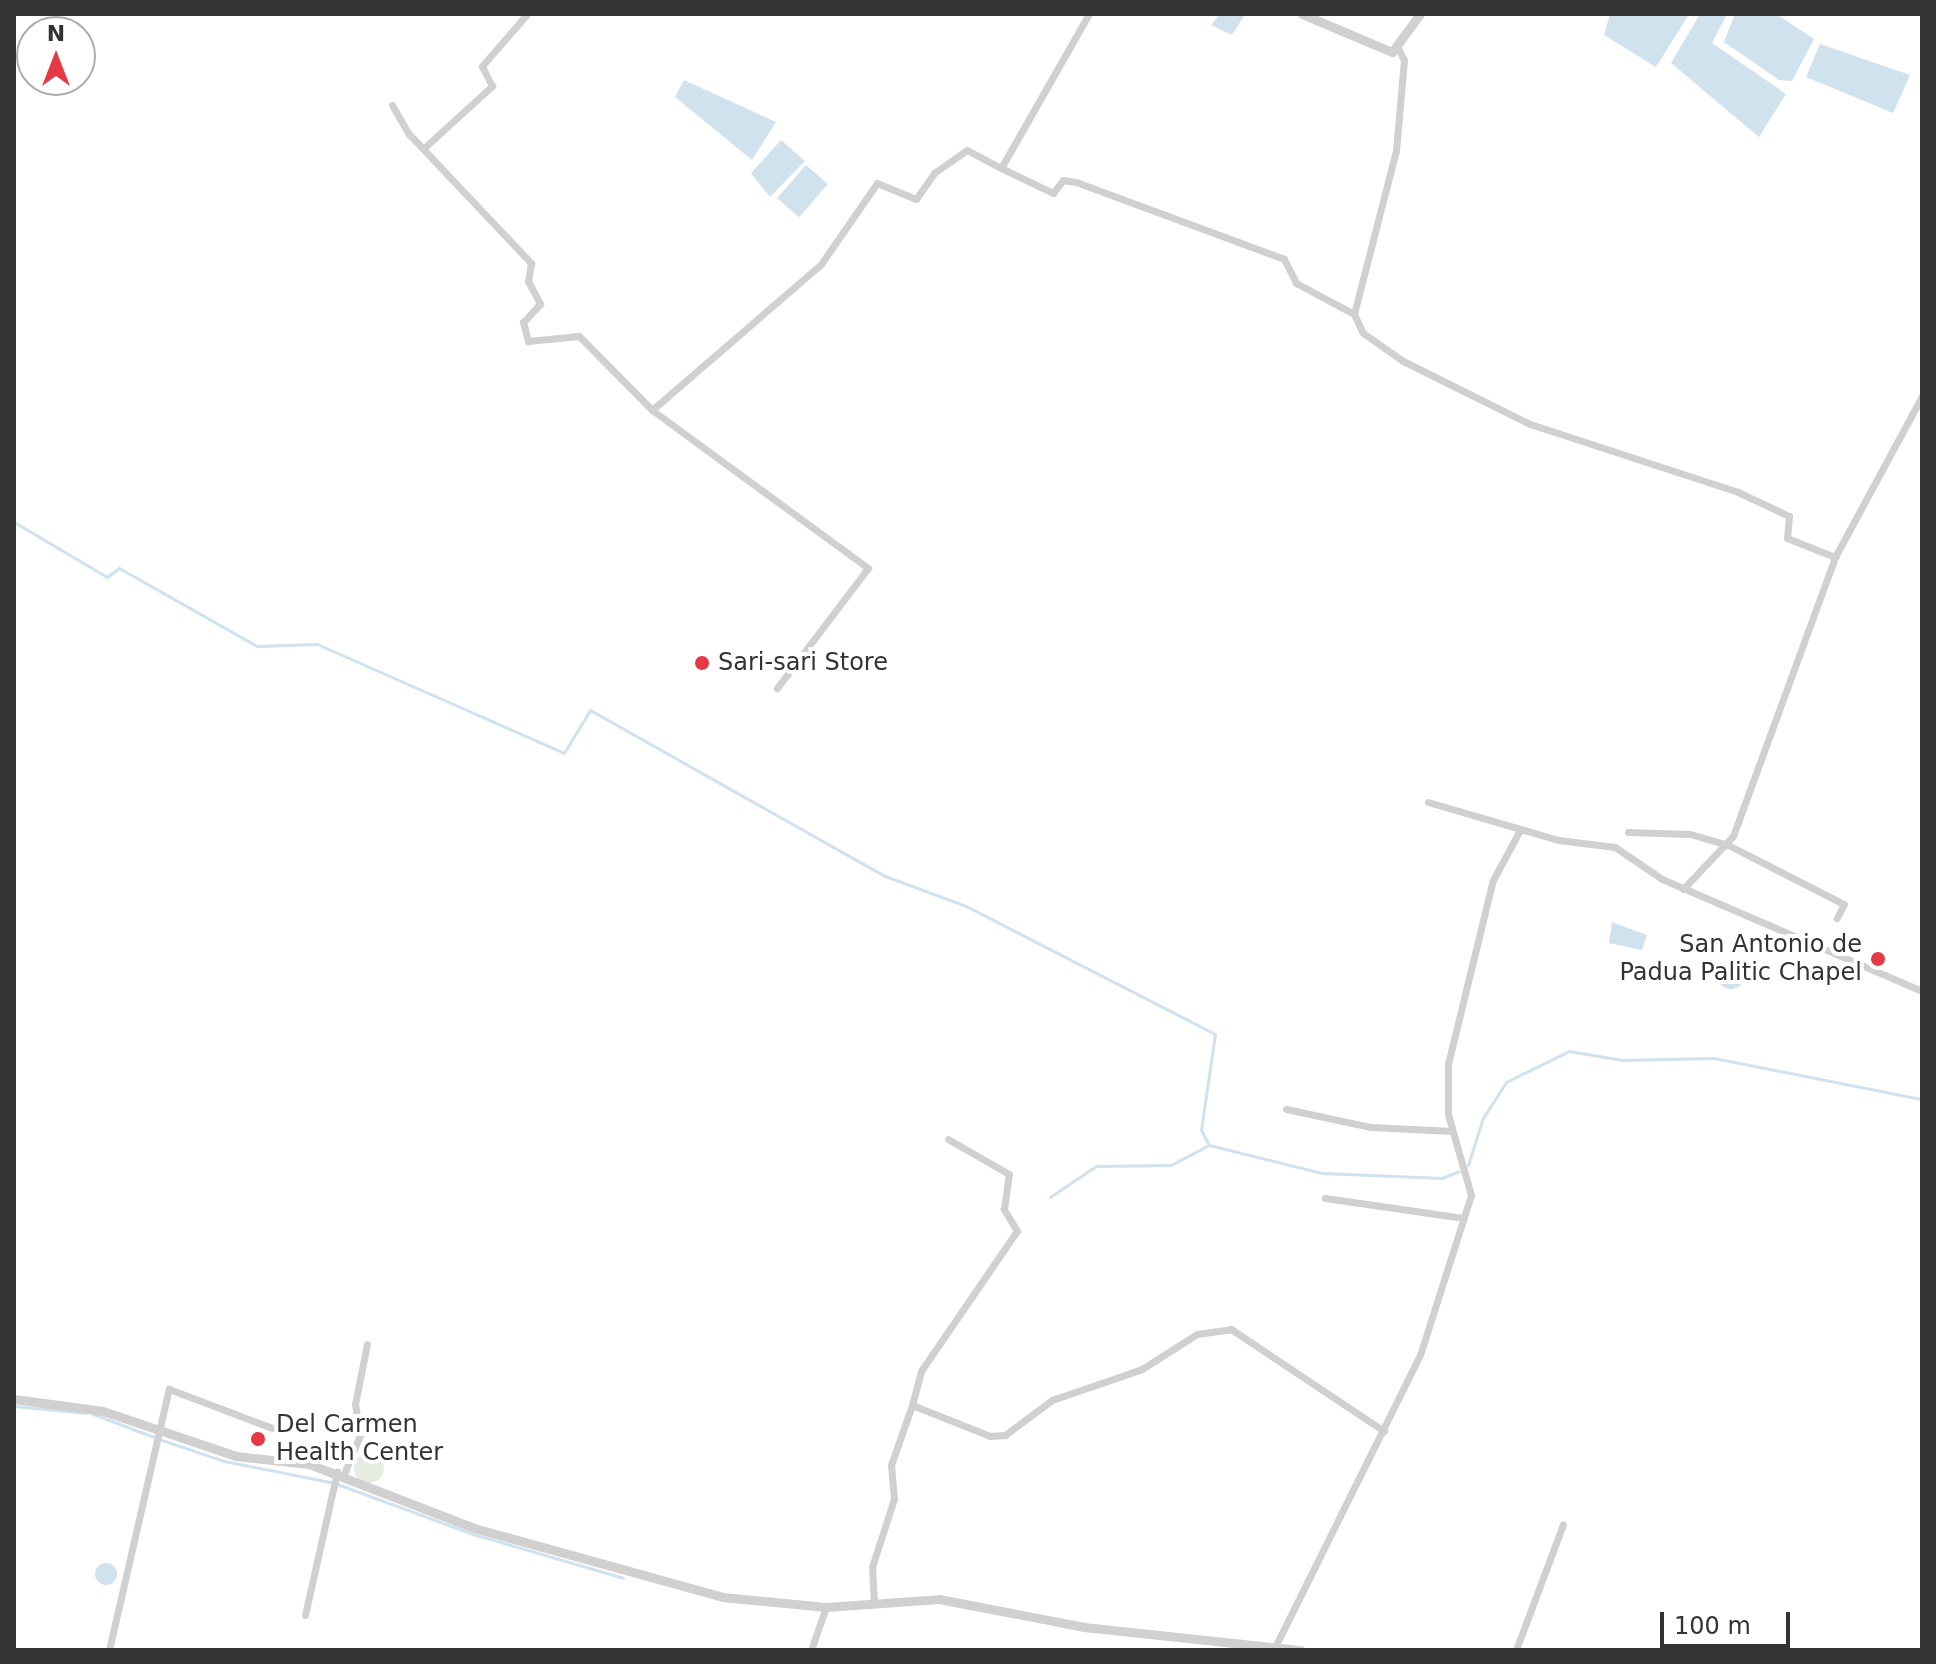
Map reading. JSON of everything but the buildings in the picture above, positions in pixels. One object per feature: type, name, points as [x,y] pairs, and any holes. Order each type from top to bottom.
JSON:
[{"type":"street","points":[[425,147],[492,86],[482,66],[527,14]]},
{"type":"street","points":[[1001,168],[1089,14]]},
{"type":"street","points":[[1302,14],[1333,32],[1398,48],[1404,60],[1396,151],[1354,314]]},
{"type":"street","points":[[1398,48],[1420,14]]},
{"type":"street","points":[[392,105],[425,147],[531,263],[528,281],[540,304],[523,322],[528,341],[579,336],[652,410],[868,568],[777,688]]},
{"type":"street","points":[[652,410],[821,264],[877,183],[916,199],[934,173],[967,150],[1053,193],[1063,180],[1076,182],[1284,259],[1296,283],[1354,314],[1363,333],[1403,361],[1495,409],[1738,492],[1789,516],[1787,538],[1835,557]]},
{"type":"street","points":[[1683,889],[1726,847],[1835,557],[1922,396]]},
{"type":"street","points":[[1428,802],[1496,817],[1520,830],[1615,847],[1683,889],[1922,991]]},
{"type":"street","points":[[1275,1647],[1420,1355],[1464,1218],[1472,1182],[1452,1131],[1451,1049],[1493,880],[1520,830]]},
{"type":"street","points":[[1628,832],[1690,834],[1726,847],[1844,904],[1837,918]]},
{"type":"street","points":[[1286,1109],[1371,1127],[1452,1131]]},
{"type":"street","points":[[874,1603],[872,1567],[894,1499],[891,1465],[921,1371],[1017,1231],[1004,1209],[1009,1174],[948,1139]]},
{"type":"street","points":[[1325,1198],[1464,1218]]},
{"type":"street","points":[[912,1405],[990,1436],[1005,1435],[1052,1400],[1142,1369],[1197,1334],[1231,1329],[1384,1431]]},
{"type":"street","points":[[305,1615],[340,1473],[360,1435],[355,1404],[367,1344]]},
{"type":"street","points":[[109,1650],[157,1427],[169,1389],[272,1428]]},
{"type":"street","points":[[14,1399],[157,1427],[236,1456],[340,1473],[474,1528],[639,1577],[722,1597],[826,1607],[939,1599],[1084,1627],[1301,1650]]},
{"type":"street","points":[[1516,1650],[1563,1524]]},
{"type":"street","points":[[811,1650],[826,1607]]},
{"type":"shaded area","points":[[369,1453],[375,1454],[383,1462],[383,1474],[375,1482],[369,1483],[363,1482],[355,1474],[354,1468],[355,1462],[363,1454]]},
{"type":"water","points":[[1220,14],[1245,14],[1232,35],[1211,25]]},
{"type":"water","points":[[1610,14],[1689,14],[1656,67],[1604,35]]},
{"type":"water","points":[[1700,14],[1727,14],[1712,43],[1786,94],[1759,137],[1671,63]]},
{"type":"water","points":[[1735,14],[1776,14],[1814,39],[1792,81],[1779,80],[1724,42]]},
{"type":"water","points":[[1820,44],[1910,75],[1893,113],[1806,77]]},
{"type":"water","points":[[684,80],[776,122],[752,160],[675,97]]},
{"type":"water","points":[[781,140],[805,161],[770,197],[751,173]]},
{"type":"water","points":[[806,165],[828,184],[799,217],[777,198]]},
{"type":"water","points":[[1612,922],[1647,935],[1642,950],[1609,943]]},
{"type":"water","points":[[1731,963],[1740,967],[1744,976],[1740,985],[1731,989],[1722,985],[1718,976],[1722,967]]},
{"type":"water","points":[[106,1563],[114,1566],[117,1574],[114,1582],[106,1585],[98,1582],[95,1574],[98,1566]]},
{"type":"waterway","points":[[14,522],[107,577],[119,568],[257,646],[317,644],[564,753],[590,710],[885,876],[966,906],[1215,1034],[1201,1130],[1209,1145],[1322,1173],[1442,1178],[1459,1171]]},
{"type":"waterway","points":[[1468,1165],[1483,1118],[1506,1082],[1569,1051],[1622,1060],[1714,1058],[1922,1099]]},
{"type":"waterway","points":[[1050,1197],[1096,1166],[1171,1165],[1209,1145]]},
{"type":"waterway","points":[[14,1406],[86,1413]]},
{"type":"waterway","points":[[93,1414],[154,1437]]},
{"type":"waterway","points":[[159,1439],[224,1461],[330,1482]]},
{"type":"waterway","points":[[337,1484],[473,1534],[623,1578]]},
{"type":"place","name":"Sari-sari Store","points":[[702,663]]},
{"type":"place","name":"San Antonio de Padua Palitic Chapel","points":[[1878,959]]},
{"type":"place","name":"Del Carmen Health Center","points":[[258,1439]]}]
